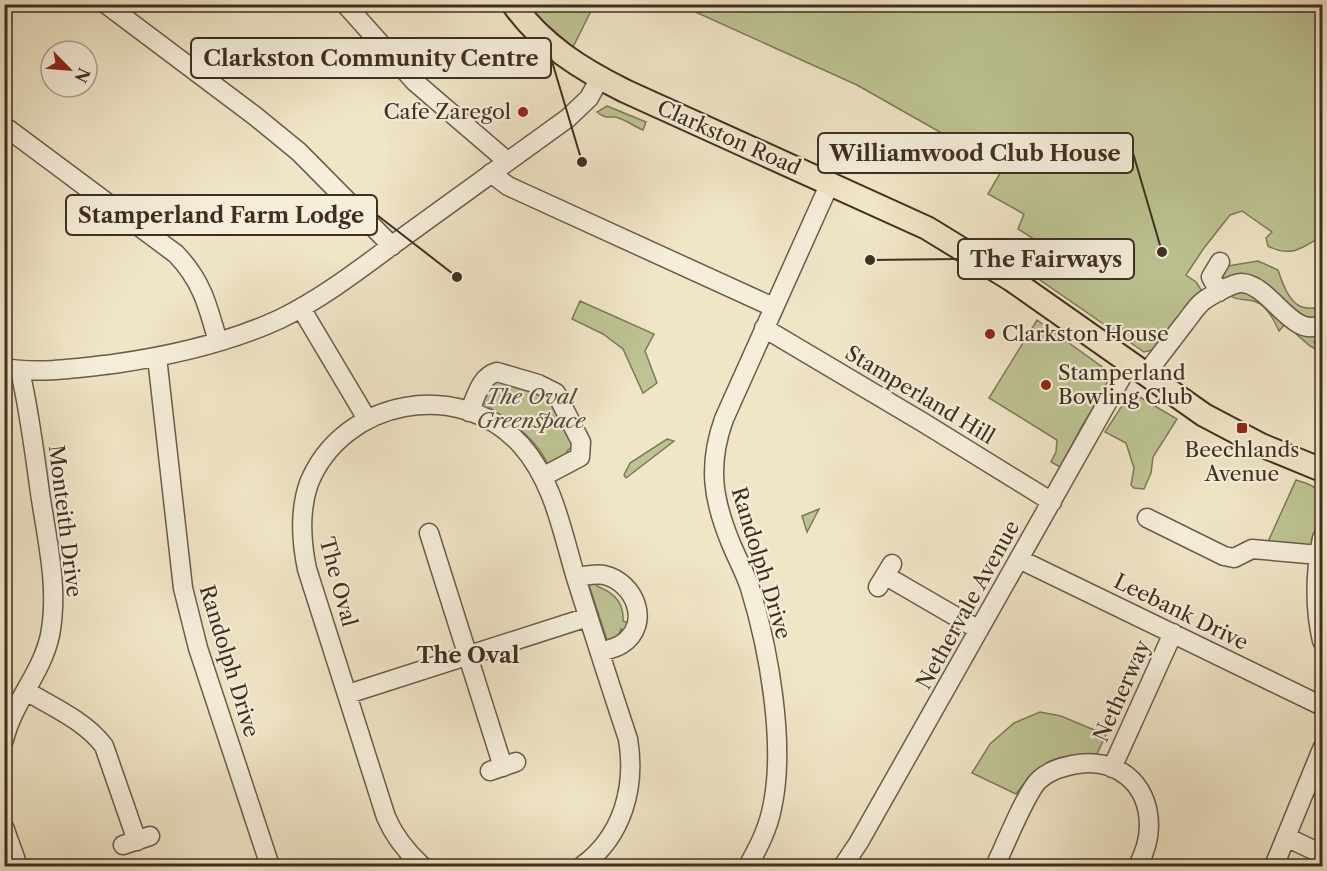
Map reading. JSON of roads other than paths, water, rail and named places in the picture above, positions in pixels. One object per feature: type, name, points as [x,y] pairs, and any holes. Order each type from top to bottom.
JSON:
[{"type":"main road","name":"Clarkston Road","points":[[513,4],[532,28],[579,66],[600,78],[898,214],[954,243],[1012,280],[1198,411],[1262,445],[1323,470]]},
{"type":"street","points":[[106,4],[299,152],[392,246]]},
{"type":"street","points":[[345,4],[415,82],[507,161]]},
{"type":"street","points":[[4,368],[24,371],[74,369],[157,357],[218,342],[278,320],[331,290],[580,108],[589,98],[600,78]]},
{"type":"street","points":[[4,126],[176,254],[190,271],[205,296],[218,342]]},
{"type":"street","points":[[491,173],[508,186],[773,308]]},
{"type":"street","name":"Randolph Drive","points":[[748,867],[766,828],[775,795],[777,774],[774,716],[770,674],[750,590],[716,502],[713,462],[716,443],[724,419],[830,183]]},
{"type":"street","points":[[1219,292],[1211,276],[1220,262]]},
{"type":"street","points":[[1137,369],[1200,304],[1240,282],[1266,295],[1289,316],[1308,329],[1323,324]]},
{"type":"street","points":[[301,308],[367,419]]},
{"type":"street","name":"Stamperland Hill","points":[[764,328],[1052,502]]},
{"type":"street","name":"Randolph Drive","points":[[157,357],[183,588],[204,664],[270,867]]},
{"type":"street","name":"Nethervale Avenue","points":[[843,867],[1052,502],[1137,369]]},
{"type":"street","name":"Monteith Drive","points":[[4,740],[14,711],[43,657],[50,636],[55,602],[44,515],[22,380],[24,371]]},
{"type":"street","points":[[470,412],[483,381],[491,373],[497,372],[538,384],[556,393],[581,442],[582,450],[580,457],[544,476]]},
{"type":"street","name":"The Oval","points":[[422,867],[390,826],[307,569],[301,529],[305,498],[310,483],[332,447],[367,419],[400,407],[428,404],[452,406],[482,416],[512,436],[544,476],[628,739],[631,776],[627,803],[622,816],[602,847],[582,867]]},
{"type":"street","points":[[1147,518],[1224,556],[1234,558],[1251,549],[1321,546],[1315,589],[1319,627],[1323,641]]},
{"type":"street","points":[[429,533],[503,766]]},
{"type":"street","name":"Leebank Drive","points":[[1019,559],[1323,706]]},
{"type":"street","points":[[576,577],[598,574],[612,578],[629,590],[636,604],[638,614],[629,637],[621,645],[600,652]]},
{"type":"street","points":[[885,576],[979,630]]},
{"type":"street","points":[[348,694],[588,617]]},
{"type":"street","name":"Netherway","points":[[1112,768],[1173,633]]},
{"type":"street","points":[[26,691],[77,722],[96,736],[104,746],[137,841]]},
{"type":"street","points":[[1274,867],[1323,749]]},
{"type":"street","points":[[995,867],[1033,786],[1054,769],[1094,762],[1112,768],[1132,780],[1143,796],[1149,829],[1144,854],[1138,867]]},
{"type":"street","points":[[4,827],[18,867]]},
{"type":"street","points":[[1286,837],[1323,854]]},
{"type":"place","name":"Cafe Zaregol","points":[[523,112]]},
{"type":"place","name":"Clarkston Community Centre","points":[[582,162]]},
{"type":"place","name":"Williamwood Club House","points":[[1162,252]]},
{"type":"place","name":"The Fairways","points":[[870,260]]},
{"type":"place","name":"Stamperland Farm Lodge","points":[[457,277]]},
{"type":"place","name":"Clarkston House","points":[[990,334]]},
{"type":"place","name":"Stamperland Bowling Club","points":[[1046,385]]},
{"type":"place","name":"Beechlands Avenue","points":[[1242,428]]},
{"type":"district","name":"The Oval","points":[[468,655]]},
{"type":"park label","name":"The Oval Greenspace","points":[[531,409]]}]
